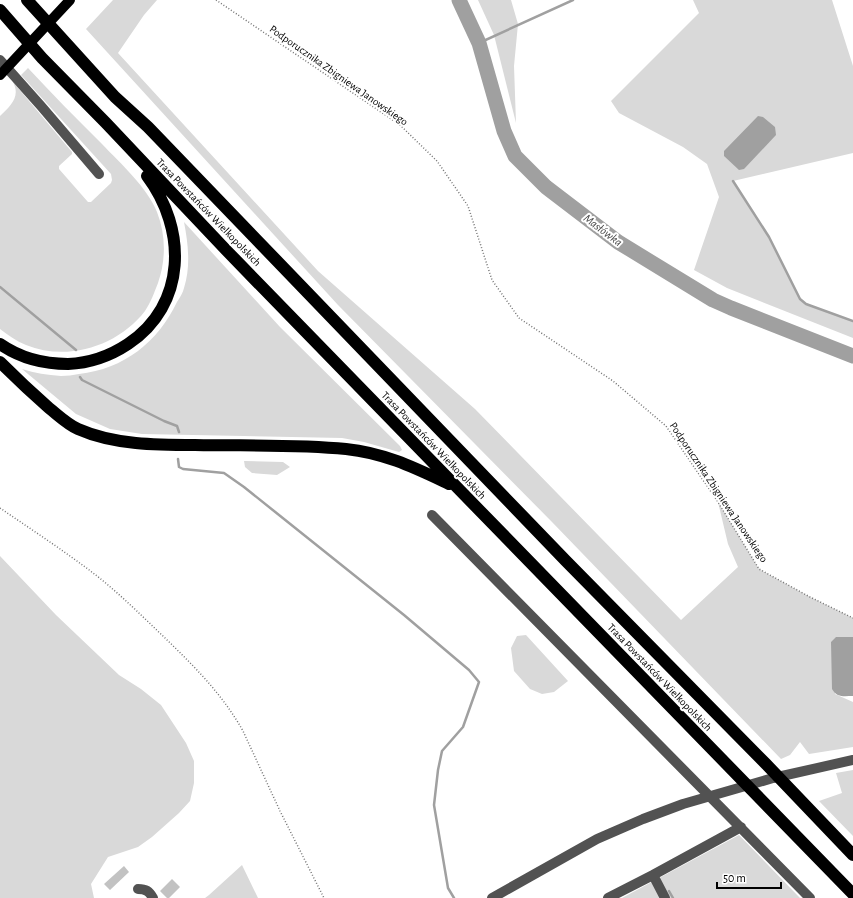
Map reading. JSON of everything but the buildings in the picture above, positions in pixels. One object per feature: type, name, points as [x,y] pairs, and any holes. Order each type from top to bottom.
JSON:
[{"type":"highway","name":"Trasa Powstańców Wielkopolskich","points":[[27,0],[115,97],[153,133],[560,555],[853,855]]},
{"type":"highway","name":"Trasa Powstańców Wielkopolskich","points":[[0,10],[42,58],[106,123],[227,251],[456,488],[853,894]]},
{"type":"highway","points":[[0,344],[11,351],[28,358],[56,364],[77,364],[96,360],[114,353],[134,340],[147,328],[158,314],[167,296],[175,263],[175,244],[168,212],[156,187],[106,123]]},
{"type":"highway","points":[[0,362],[26,388],[64,421],[78,429],[101,437],[132,442],[172,445],[314,447],[347,449],[376,454],[398,461],[456,488]]},
{"type":"main road","points":[[0,75],[70,0]]},
{"type":"street","points":[[0,60],[99,174]]},
{"type":"street","points":[[432,515],[810,898]]},
{"type":"street","points":[[494,898],[597,839],[643,819],[683,804],[773,778],[853,760]]},
{"type":"street","points":[[608,898],[741,827]]},
{"type":"street","points":[[653,875],[665,898]]},
{"type":"street","points":[[138,889],[144,889],[149,892],[153,898]]},
{"type":"path","name":"Podporucznika Zbigniewa Janowskiego","points":[[216,0],[400,125],[437,161],[468,206],[492,280],[519,318],[613,381],[666,426],[718,502],[759,569],[810,597],[853,618]]},
{"type":"path","points":[[0,508],[97,577],[136,610],[211,685],[243,731],[280,811],[324,898]]},
{"type":"shaded area","points":[[113,0],[157,0],[144,15],[118,53],[318,271],[475,409],[681,620],[738,567],[728,544],[718,502],[759,569],[810,597],[853,618],[853,637],[836,637],[835,694],[853,702],[853,747],[809,754],[800,742],[790,755],[781,759],[552,522],[338,305],[86,29]]},
{"type":"shaded area","points":[[478,0],[511,0],[518,24],[514,66],[516,123],[494,35]]},
{"type":"shaded area","points":[[693,0],[832,0],[853,66],[853,153],[733,181],[769,237],[800,299],[806,304],[853,321],[853,338],[727,288],[694,270],[719,197],[707,164],[683,147],[619,113],[611,101],[699,13]]},
{"type":"shaded area","points":[[28,68],[140,185],[153,203],[160,221],[164,256],[161,274],[151,301],[145,311],[134,323],[107,342],[91,348],[59,352],[42,350],[26,345],[12,338],[0,329],[0,116],[11,105],[15,97],[16,92],[13,82],[72,152],[72,154],[59,166],[59,169],[88,202],[91,202],[111,183],[112,180],[111,174],[21,75]]},
{"type":"shaded area","points":[[758,116],[763,117],[775,127],[776,135],[744,169],[739,170],[724,156],[724,151]]},
{"type":"shaded area","points":[[184,222],[280,327],[400,446],[402,450],[399,452],[364,442],[342,438],[142,434],[110,429],[76,414],[22,369],[41,374],[61,376],[95,371],[125,360],[150,341],[169,316],[184,290],[188,271],[188,246]]},
{"type":"shaded area","points":[[244,461],[283,462],[290,467],[277,475],[252,473],[245,467]]},
{"type":"shaded area","points":[[0,556],[56,615],[119,675],[141,689],[161,705],[186,743],[194,761],[194,783],[190,801],[152,837],[138,847],[108,857],[91,884],[94,898],[0,898]]},
{"type":"shaded area","points":[[526,635],[568,681],[554,692],[542,694],[530,689],[514,671],[511,648],[517,636]]},
{"type":"shaded area","points":[[836,637],[853,637],[853,696],[838,695],[832,689],[831,642]]},
{"type":"shaded area","points":[[853,770],[853,836],[819,801],[842,793],[836,773]]},
{"type":"shaded area","points":[[739,835],[800,898],[622,898]]},
{"type":"shaded area","points":[[242,865],[258,898],[205,898],[209,895]]},
{"type":"waterway","name":"Masłówka","points":[[459,0],[479,43],[504,131],[515,156],[546,187],[618,242],[713,300],[853,356]]},
{"type":"waterway","points":[[479,43],[573,0]]},
{"type":"waterway","points":[[733,181],[769,237],[800,299],[806,304],[853,321]]},
{"type":"waterway","points":[[0,287],[76,350]]},
{"type":"waterway","points":[[80,377],[82,380],[177,426],[179,432]]},
{"type":"waterway","points":[[178,459],[179,467],[183,469],[224,473],[244,487],[404,615],[469,670],[479,682],[463,727],[442,751],[438,770],[434,805],[448,888],[454,898]]},
{"type":"waterway","points":[[669,891],[673,898]]}]
